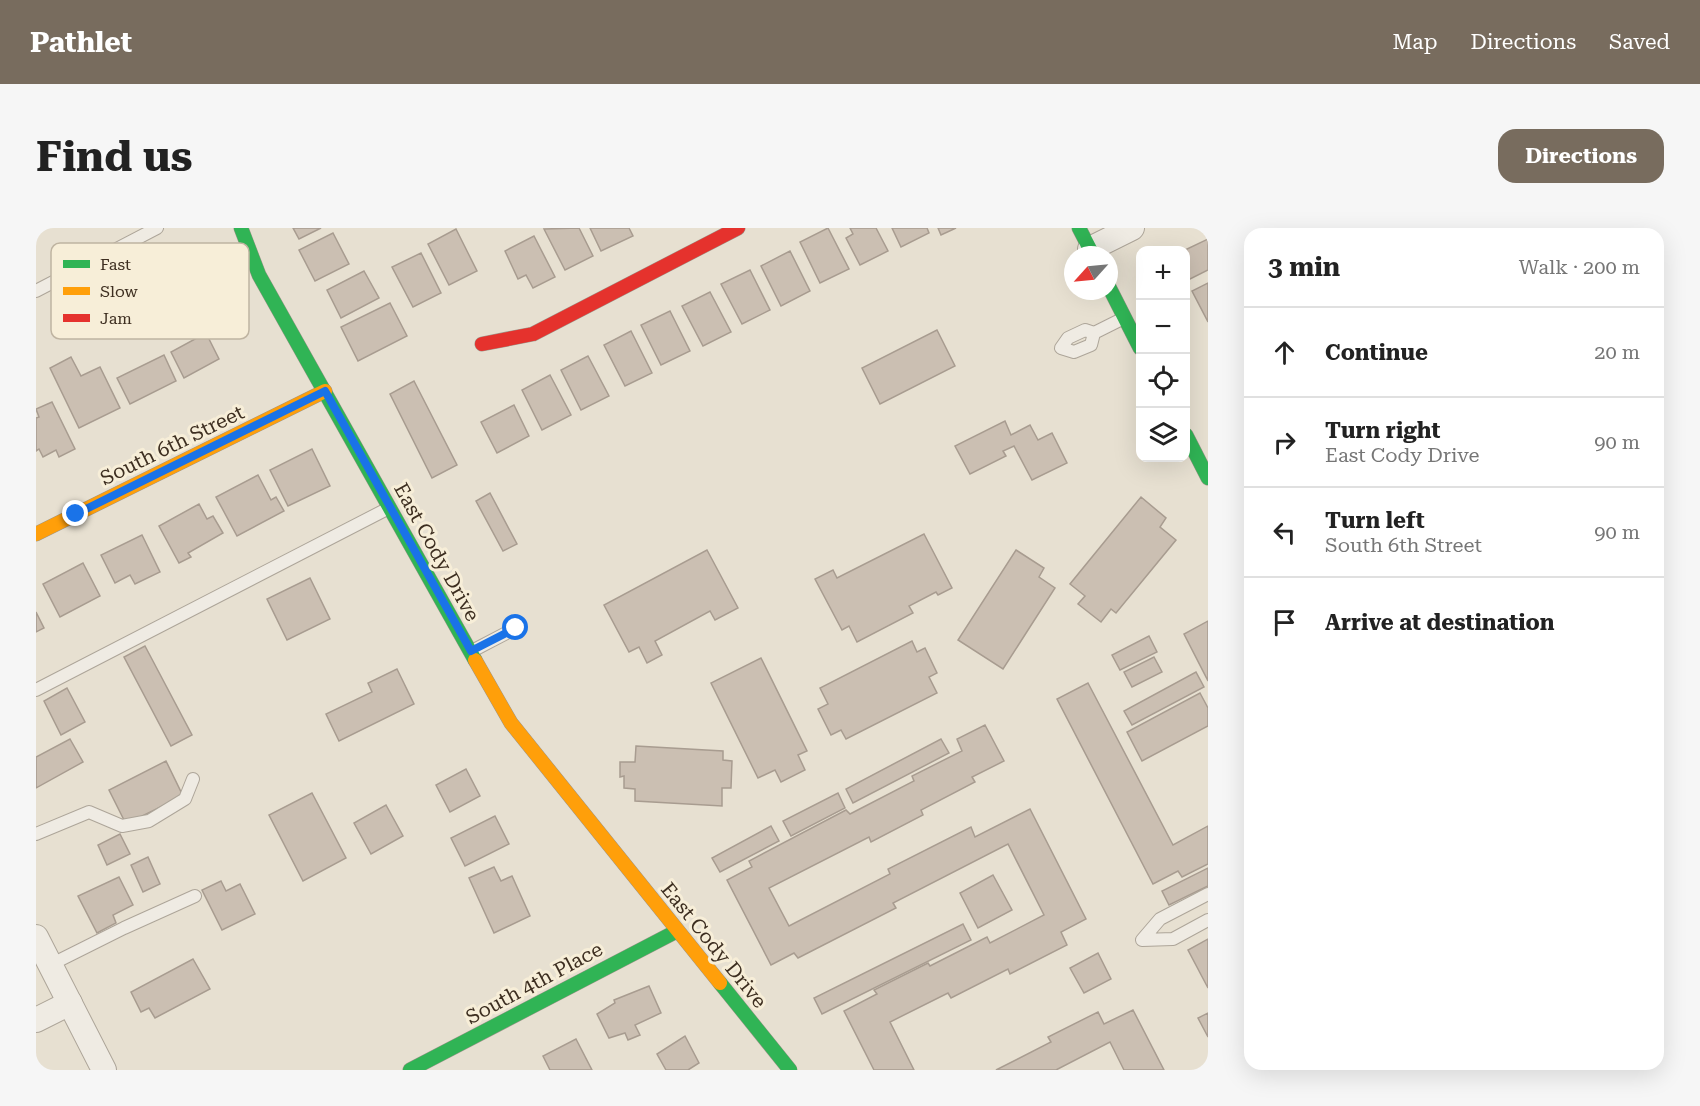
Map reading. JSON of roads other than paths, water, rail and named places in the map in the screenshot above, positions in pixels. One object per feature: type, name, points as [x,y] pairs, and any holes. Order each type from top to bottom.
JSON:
[{"type":"street","name":"East Cody Drive","points":[[241,228],[247,243]]},
{"type":"street","points":[[1087,244],[1132,228]]},
{"type":"street","points":[[482,344],[533,334],[723,231]]},
{"type":"street","name":"East Cody Drive","points":[[249,249],[259,275],[511,723],[790,1070]]},
{"type":"street","points":[[1116,300],[1136,340]]},
{"type":"street","name":"South 6th Street","points":[[36,534],[325,391]]},
{"type":"street","points":[[1190,444],[1208,478]]},
{"type":"street","name":"South 4th Place","points":[[410,1070],[677,931]]},
{"type":"street","points":[[36,937],[104,1070]]},
{"type":"street","points":[[36,1020],[70,1003]]},
{"type":"lane","points":[[128,243],[157,228]]},
{"type":"lane","points":[[36,291],[51,283]]},
{"type":"lane","points":[[1094,333],[1125,318]]},
{"type":"lane","points":[[36,690],[390,508]]},
{"type":"lane","points":[[471,651],[516,628]]},
{"type":"lane","points":[[36,834],[89,812],[122,826],[149,821],[185,799],[193,779]]},
{"type":"lane","points":[[1208,894],[1160,919],[1142,940],[1173,939],[1208,920]]},
{"type":"lane","points":[[50,965],[195,896]]}]
